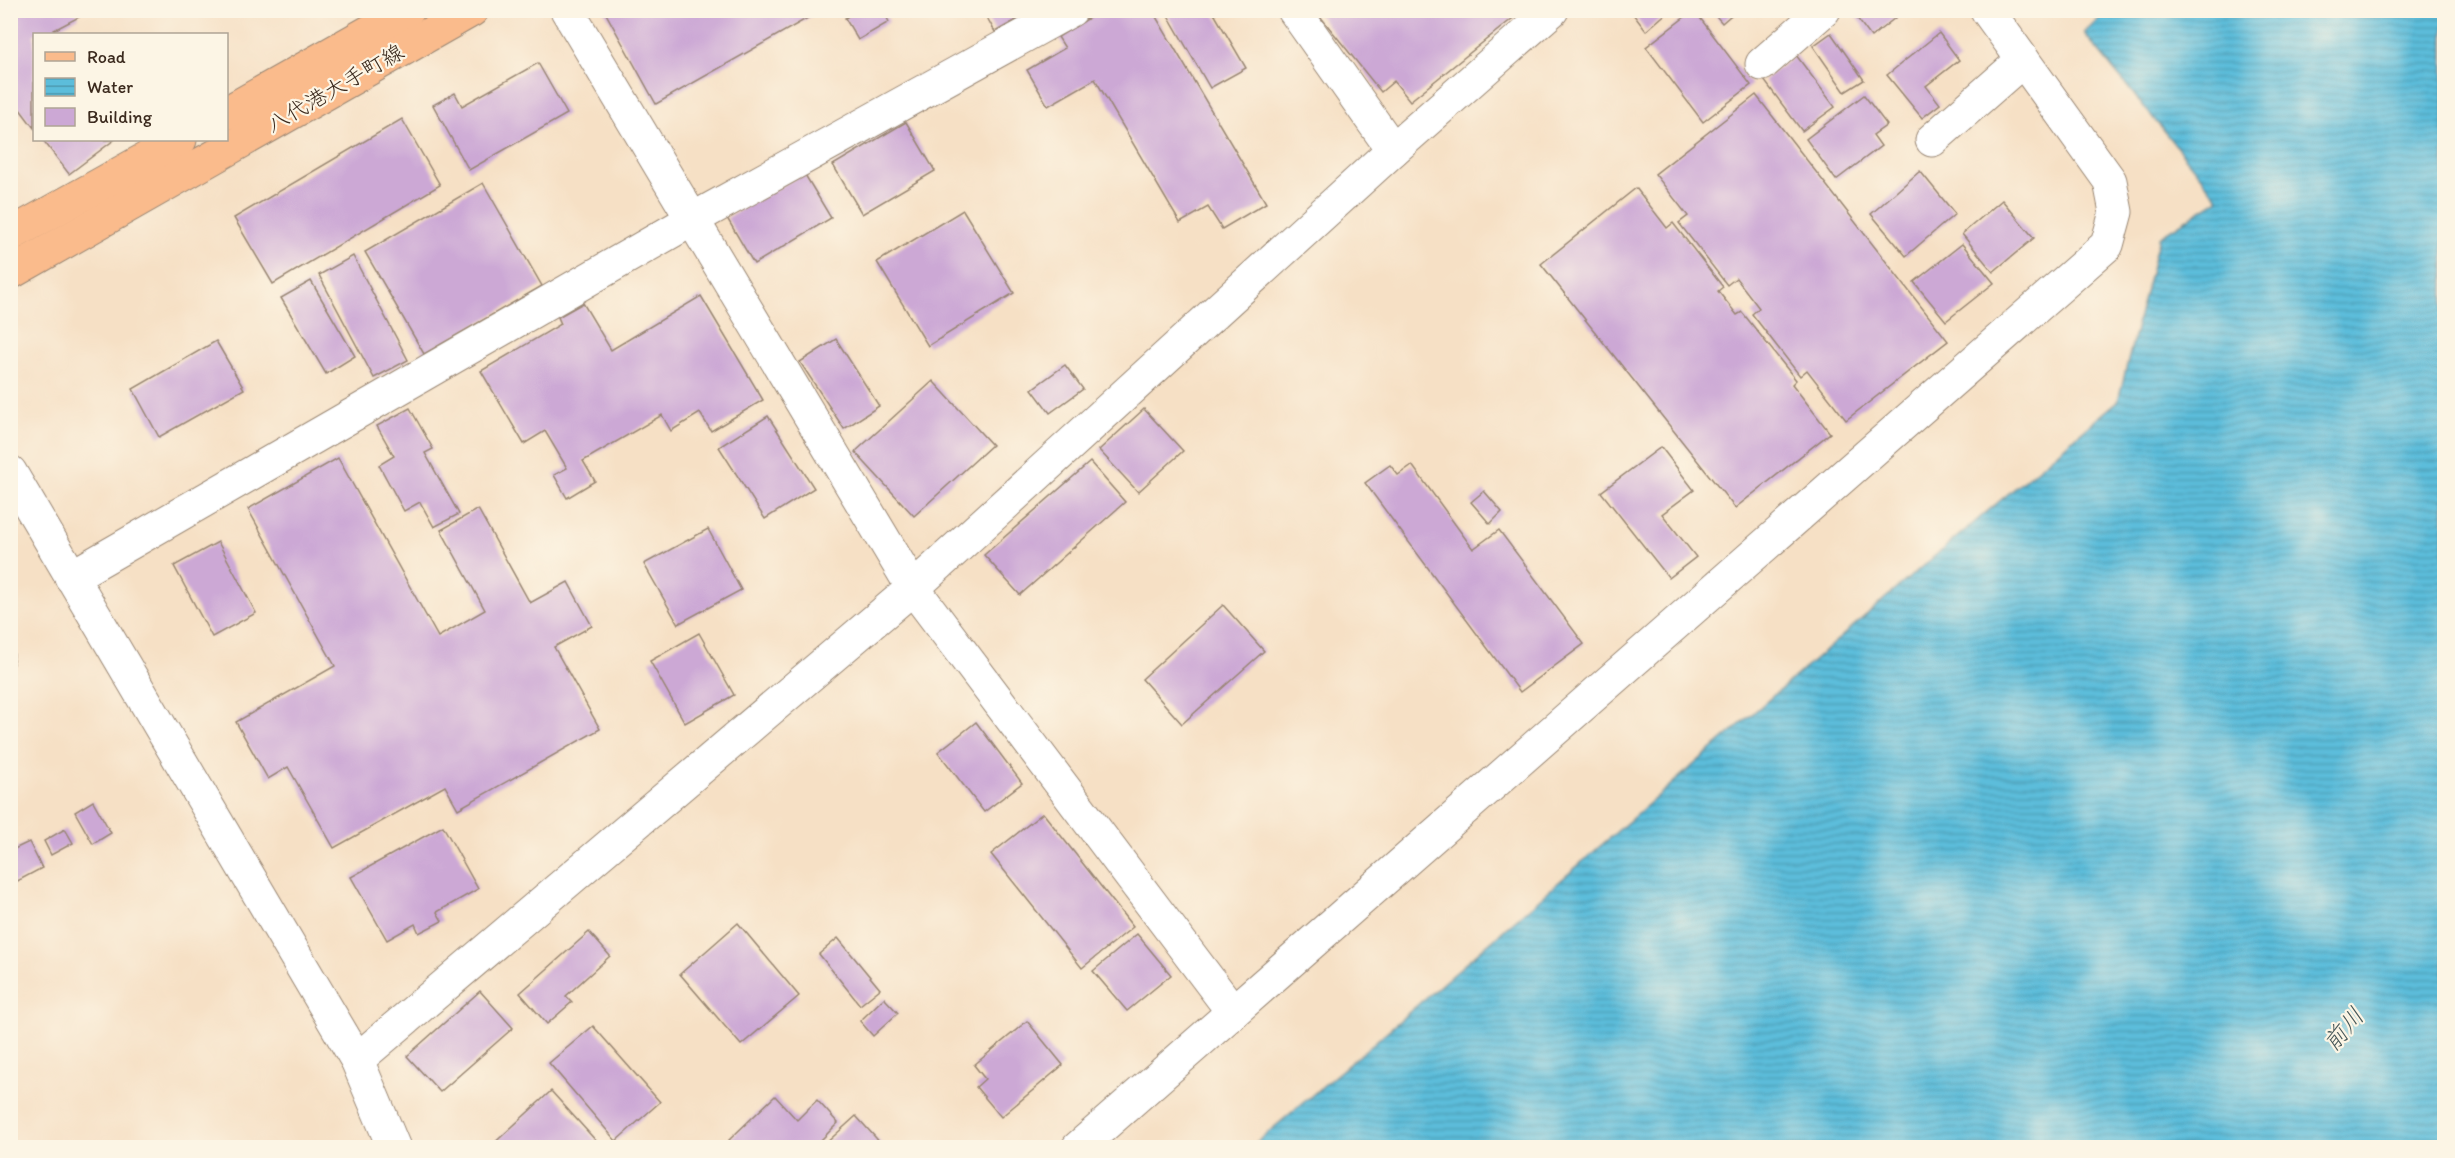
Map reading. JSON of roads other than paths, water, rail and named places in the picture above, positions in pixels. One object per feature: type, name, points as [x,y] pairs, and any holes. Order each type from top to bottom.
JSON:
[{"type":"main road","name":"八代港大手町線","points":[[228,112],[408,10]]},
{"type":"main road","name":"八代港大手町線","points":[[10,273],[472,10]]},
{"type":"main road","points":[[10,235],[178,141]]},
{"type":"street","points":[[567,10],[913,588],[1233,1012]]},
{"type":"street","points":[[71,577],[693,219],[1071,10]]},
{"type":"street","points":[[1294,10],[1393,150]]},
{"type":"street","points":[[357,1060],[913,588],[1393,150],[1552,10]]},
{"type":"street","points":[[1762,64],[1824,10]]},
{"type":"street","points":[[1078,1148],[2107,245],[2116,212],[2110,181],[2023,60],[1992,12]]},
{"type":"street","points":[[1932,140],[2023,60]]},
{"type":"street","points":[[10,472],[357,1060],[394,1148]]},
{"type":"water","name":"前川","points":[[2108,11],[2444,11],[2444,1147],[1251,1147],[1911,576],[2118,401],[2159,237],[2219,199],[2084,33]]}]
